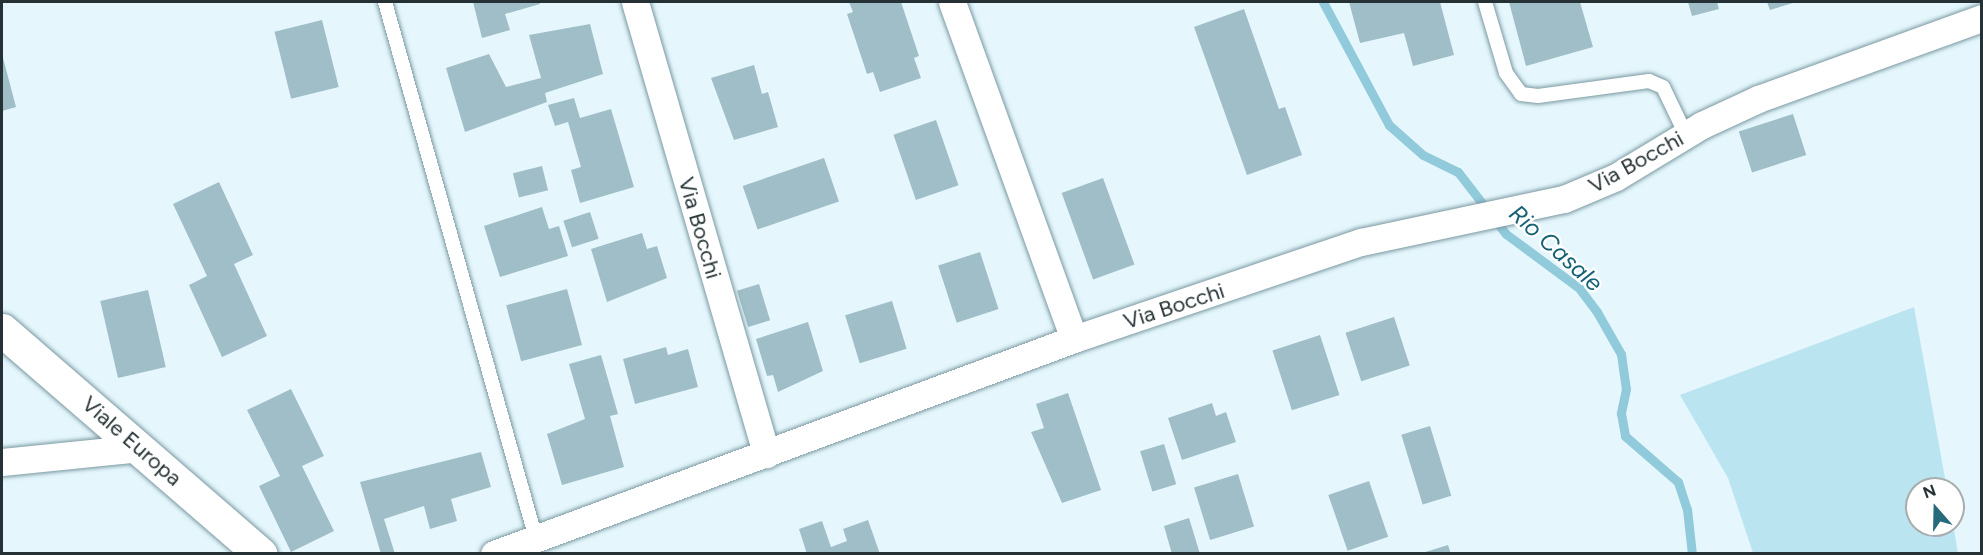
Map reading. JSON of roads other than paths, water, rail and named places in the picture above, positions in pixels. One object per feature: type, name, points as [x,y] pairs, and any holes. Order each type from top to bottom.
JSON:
[{"type":"main road","name":"Viale Europa","points":[[2,330],[261,554]]},
{"type":"street","name":"Via Bocchi","points":[[635,2],[766,454]]},
{"type":"street","points":[[952,2],[1074,339]]},
{"type":"street","name":"Via Bocchi","points":[[494,554],[1074,339],[1361,242],[1455,219],[1564,199],[1616,177],[1686,135],[1758,99],[1982,18]]},
{"type":"street","points":[[2,462],[140,448]]},
{"type":"lane","points":[[385,2],[536,539]]},
{"type":"lane","points":[[1485,2],[1506,73],[1521,94],[1538,96],[1649,81],[1663,87],[1686,135]]},
{"type":"waterway","name":"Rio Casale","points":[[1323,2],[1389,125],[1423,155],[1458,172],[1506,234],[1579,288],[1597,312],[1621,354],[1626,389],[1621,413],[1625,436],[1678,482],[1687,509],[1692,554]]}]
